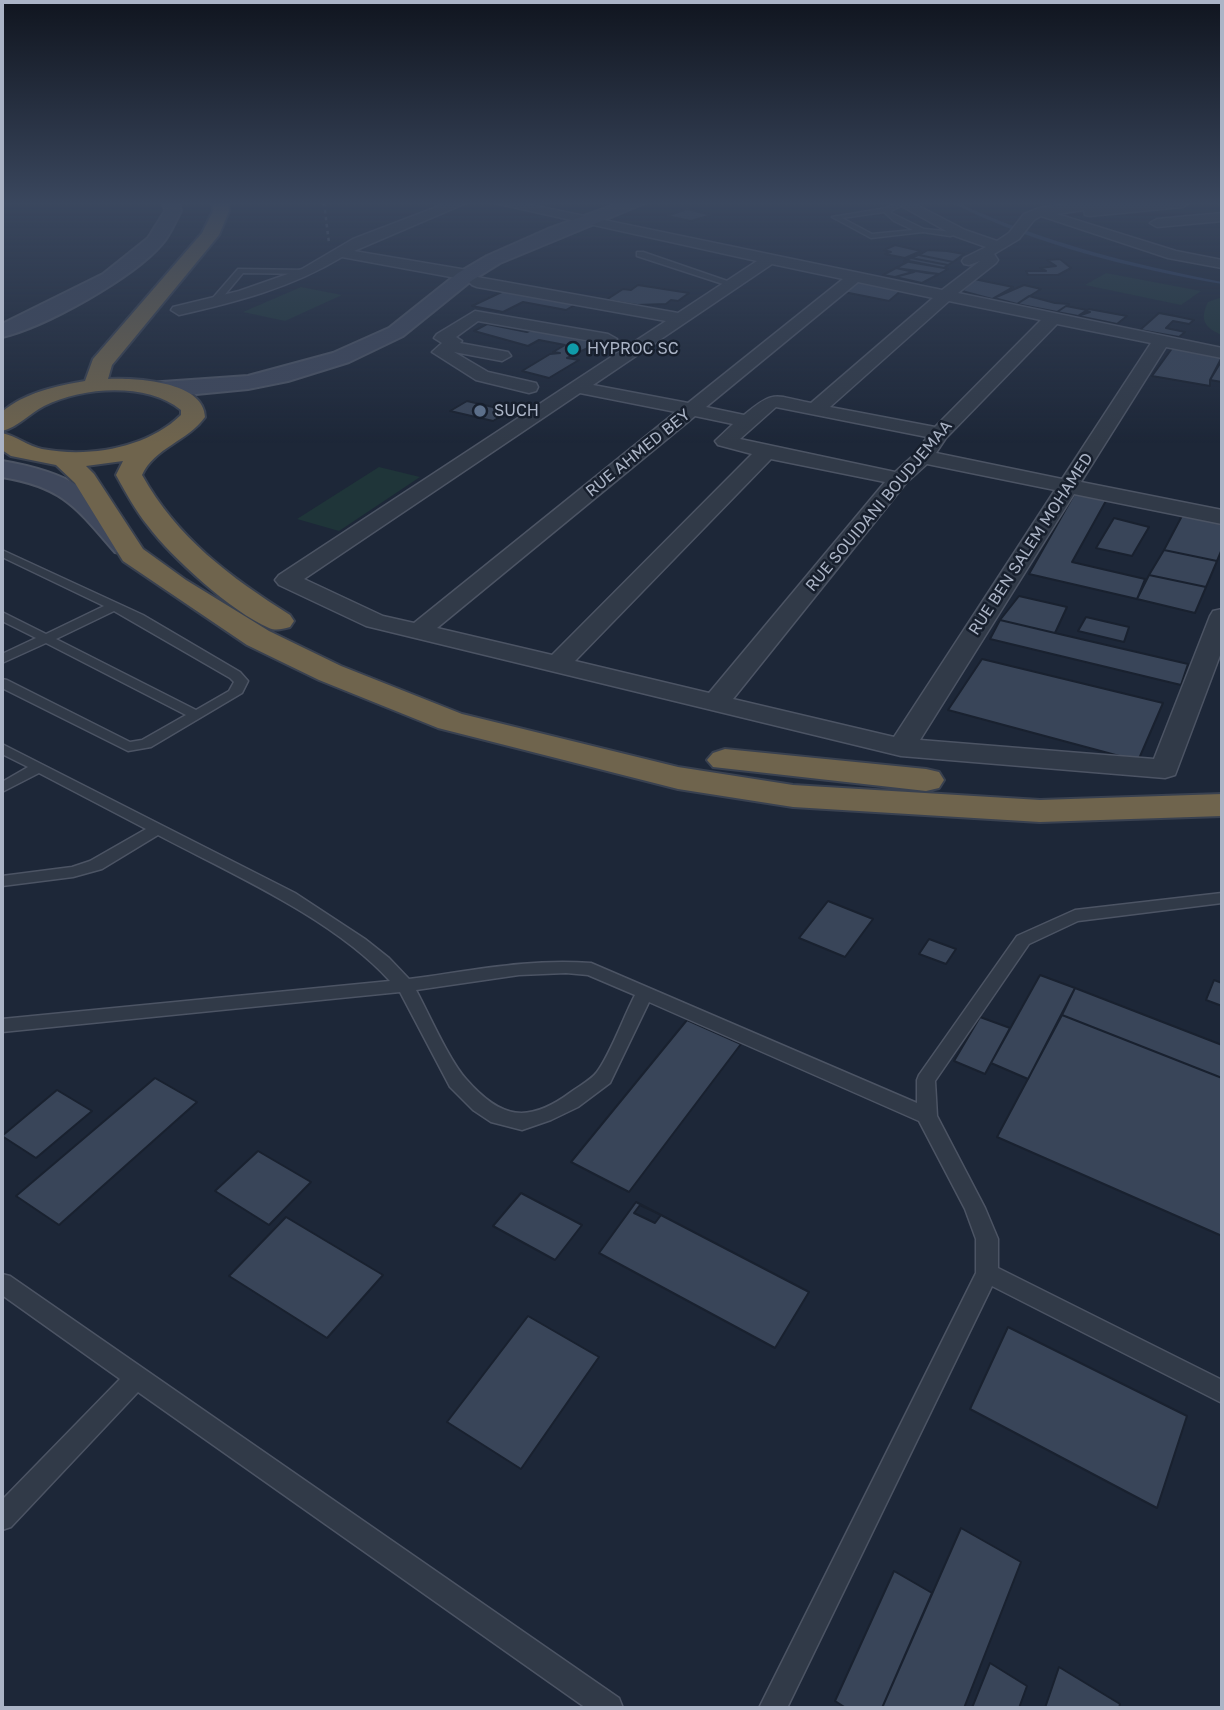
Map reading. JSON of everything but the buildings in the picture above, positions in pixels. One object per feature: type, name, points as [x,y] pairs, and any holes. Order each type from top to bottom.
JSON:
[{"type":"highway","points":[[94,387],[101,364],[170,283]]},
{"type":"highway","points":[[165,328],[197,286]]},
{"type":"highway","points":[[141,363],[138,371],[152,388]]},
{"type":"highway","points":[[2,424],[22,407],[43,398],[94,387],[152,388],[187,399],[193,408],[193,417],[176,434],[131,451],[98,457],[49,457],[12,449],[2,440]]},
{"type":"highway","points":[[160,442],[136,460],[129,475],[141,501],[165,533],[201,568],[287,626],[358,660],[439,693],[517,717],[623,741],[709,758],[792,768],[913,779],[1031,784],[1113,786],[1222,779]]},
{"type":"highway","points":[[49,457],[85,479],[133,555],[258,638],[330,673],[450,721],[678,778],[793,796],[905,805],[1040,811],[1222,805]]},
{"type":"main road","points":[[2,323],[86,283]]},
{"type":"main road","points":[[2,331],[100,283]]},
{"type":"main road","points":[[152,388],[215,387],[306,368],[343,356],[395,332],[465,283]]},
{"type":"main road","points":[[193,417],[215,403],[310,379],[370,359],[423,333],[456,305],[469,283]]},
{"type":"main road","points":[[433,305],[456,305]]},
{"type":"main road","points":[[2,456],[49,457]]},
{"type":"main road","points":[[2,469],[53,479],[72,488],[133,555]]},
{"type":"street","points":[[178,310],[244,295],[277,283]]},
{"type":"street","points":[[495,283],[679,318]]},
{"type":"street","name":"RUE AHMED BEY","points":[[420,630],[848,283]]},
{"type":"street","points":[[888,283],[1222,354]]},
{"type":"street","points":[[816,409],[937,293],[954,283]]},
{"type":"street","points":[[732,284],[287,580],[374,621],[901,747],[1165,769],[1222,616]]},
{"type":"street","points":[[541,328],[589,302]]},
{"type":"street","points":[[528,387],[482,376],[440,351],[453,341],[443,338],[475,316],[608,340]]},
{"type":"street","name":"RUE SOUIDANI BOUDJEMAA","points":[[715,703],[899,479],[923,457],[939,434],[1053,318]]},
{"type":"street","name":"RUE BEN SALEM MOHAMED","points":[[901,747],[1161,341]]},
{"type":"street","points":[[449,346],[502,356]]},
{"type":"street","points":[[576,387],[748,421]]},
{"type":"street","points":[[899,479],[725,442],[772,401],[939,434]]},
{"type":"street","points":[[558,664],[766,452]]},
{"type":"street","points":[[923,457],[1222,517]]},
{"type":"lane","points":[[214,302],[231,283]]},
{"type":"lane","points":[[2,553],[115,606],[239,678],[241,685],[235,693],[146,744],[128,747],[2,683]]},
{"type":"lane","points":[[2,659],[115,606]]},
{"type":"lane","points":[[2,616],[196,715]]},
{"type":"lane","points":[[2,748],[289,897],[359,943],[383,962],[405,985],[457,1082],[480,1105],[498,1117],[522,1122],[544,1115],[571,1102],[603,1078],[645,992]]},
{"type":"lane","points":[[2,788],[40,767]]},
{"type":"lane","points":[[2,881],[85,869],[104,862],[156,829]]},
{"type":"lane","points":[[773,1708],[987,1273],[986,1240],[975,1208],[927,1116],[926,1080],[1023,940],[1075,916],[1222,898]]},
{"type":"lane","points":[[2,1026],[405,985],[528,966],[558,965],[591,969],[927,1116]]},
{"type":"lane","points":[[987,1273],[1222,1392]]},
{"type":"lane","points":[[2,1283],[608,1708]]},
{"type":"lane","points":[[2,1518],[138,1377]]},
{"type":"green space","points":[[1158,283],[1201,291],[1181,305],[1085,285]]},
{"type":"green space","points":[[301,287],[342,295],[285,321],[243,312]]},
{"type":"green space","points":[[1222,297],[1222,335],[1205,323],[1204,314],[1208,302]]},
{"type":"green space","points":[[379,467],[420,477],[339,531],[297,519]]},
{"type":"place","name":"HYPROC SC","points":[[573,349]]},
{"type":"place","name":"SUCH","points":[[480,411]]}]
